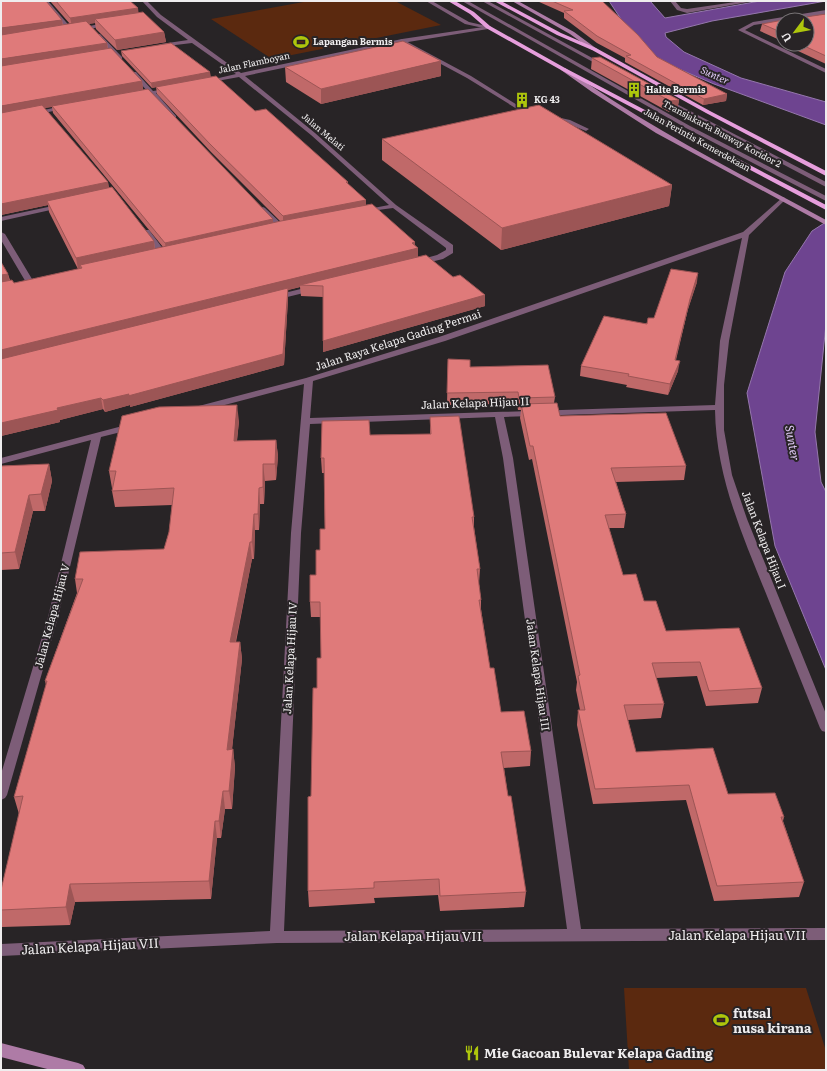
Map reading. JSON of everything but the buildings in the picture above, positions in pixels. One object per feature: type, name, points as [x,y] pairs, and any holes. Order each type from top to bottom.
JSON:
[{"type":"highway","name":"Jalan Perintis Kemerdekaan","points":[[451,1],[472,13],[488,27],[562,69],[826,205]]},
{"type":"highway","points":[[497,1],[560,34],[594,49],[708,112],[826,174]]},
{"type":"main road","points":[[514,1],[572,33],[594,49]]},
{"type":"main road","name":"Jalan Perintis Kemerdekaan","points":[[562,69],[597,95],[650,126],[826,223]]},
{"type":"main road","points":[[1,1050],[78,1070]]},
{"type":"street","points":[[45,1],[70,30]]},
{"type":"street","name":"Jalan Melati","points":[[144,1],[159,16],[240,76],[313,134],[394,206],[450,247],[450,251],[446,254],[413,264]]},
{"type":"street","name":"Jalan Perintis Kemerdekaan","points":[[428,1],[467,23],[488,27]]},
{"type":"street","name":"Transjakarta Busway Koridor 2","points":[[464,1],[826,205]]},
{"type":"street","points":[[484,1],[613,71]]},
{"type":"street","points":[[672,1],[679,9],[687,11],[752,1]]},
{"type":"street","points":[[826,12],[753,24],[742,28],[741,30],[826,71]]},
{"type":"street","points":[[151,18],[159,16]]},
{"type":"street","points":[[62,31],[113,24]]},
{"type":"street","points":[[90,27],[126,65]]},
{"type":"street","name":"Jalan Flamboyan","points":[[203,82],[240,76],[402,41],[488,27]]},
{"type":"street","points":[[154,47],[192,40]]},
{"type":"street","points":[[402,41],[469,76],[529,115],[568,122],[586,129]]},
{"type":"street","points":[[108,55],[124,52]]},
{"type":"street","points":[[131,70],[177,120]]},
{"type":"street","points":[[129,96],[174,88]]},
{"type":"street","name":"Transjakarta Busway Koridor 2","points":[[661,98],[826,185]]},
{"type":"street","points":[[31,114],[76,106]]},
{"type":"street","points":[[46,111],[51,117]]},
{"type":"street","name":"Jalan Raya Kelapa Gading Permai","points":[[192,411],[309,380],[442,339],[746,234],[783,200]]},
{"type":"street","points":[[255,201],[281,228]]},
{"type":"street","points":[[1,219],[70,204]]},
{"type":"street","points":[[356,213],[394,206]]},
{"type":"street","points":[[139,224],[163,254]]},
{"type":"street","points":[[1,234],[31,284]]},
{"type":"street","name":"Jalan Kelapa Hijau I","points":[[746,234],[729,310],[722,358],[719,407],[721,438],[733,498],[826,728]]},
{"type":"street","points":[[265,300],[318,287]]},
{"type":"street","name":"Jalan Kelapa Hijau IV","points":[[277,937],[296,533],[309,380]]},
{"type":"street","name":"Jalan Kelapa Hijau II","points":[[305,421],[719,407]]},
{"type":"street","name":"Jalan Kelapa Hijau III","points":[[499,414],[510,473],[576,936]]},
{"type":"street","points":[[1,461],[141,424]]},
{"type":"street","name":"Jalan Kelapa Hijau V","points":[[1,795],[53,617],[97,435]]},
{"type":"street","name":"Jalan Kelapa Hijau VII","points":[[1,950],[277,937],[826,934]]},
{"type":"shaded area","name":"Lapangan Bermis","points":[[309,1],[395,1],[441,25],[272,59],[211,19]]},
{"type":"shaded area","name":"futsal nusa kirana","points":[[624,988],[806,988],[826,1051],[826,1070],[629,1070]]},
{"type":"water","name":"Sunter","points":[[609,1],[650,1],[665,18],[760,1],[826,1],[712,21],[665,33],[666,37],[684,52],[741,78],[826,102],[826,125],[714,84],[644,54]]},
{"type":"water","name":"Sunter","points":[[826,222],[826,324],[815,432],[821,482],[826,492],[826,670],[775,546],[747,393],[785,272],[812,231]]},
{"type":"place","name":"Lapangan Bermis","points":[[301,42]]},
{"type":"place","name":"Halte Bermis","points":[[634,90]]},
{"type":"place","name":"KG 43","points":[[522,100]]},
{"type":"place","name":"futsal nusa kirana","points":[[721,1020]]},
{"type":"place","name":"Mie Gacoan Bulevar Kelapa Gading","points":[[472,1053]]}]
